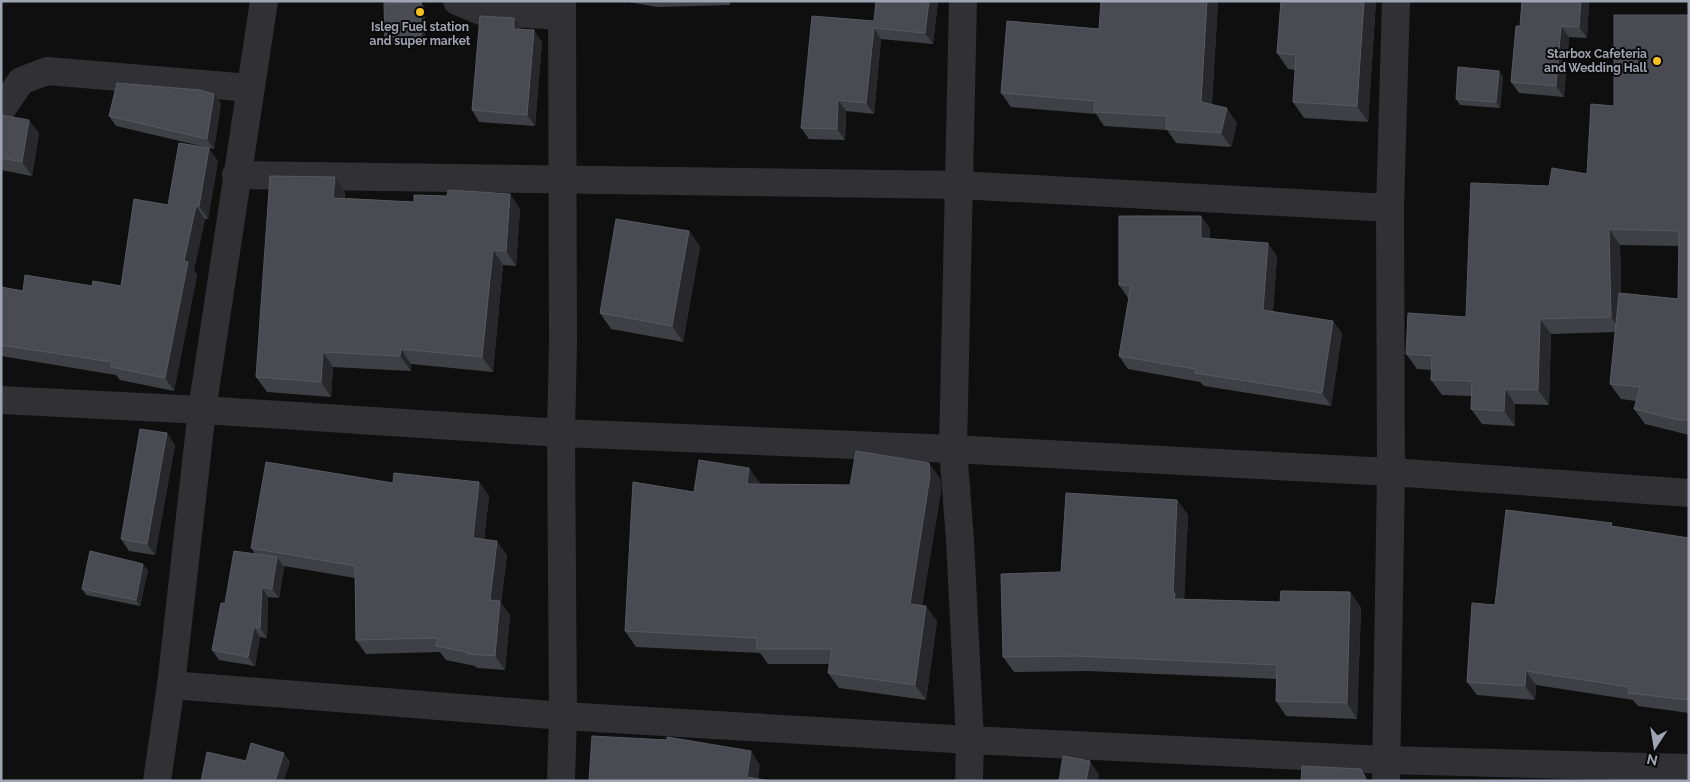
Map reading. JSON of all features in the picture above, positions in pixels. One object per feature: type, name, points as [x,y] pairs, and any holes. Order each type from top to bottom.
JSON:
[{"type":"street","points":[[157,781],[171,685],[202,410],[264,1]]},
{"type":"street","points":[[457,1],[481,11],[562,9],[563,344],[561,433],[563,716],[561,781]]},
{"type":"street","points":[[963,1],[953,449],[960,540],[970,740],[969,781]]},
{"type":"street","points":[[1386,771],[1391,472],[1390,208],[1396,1]]},
{"type":"street","points":[[1,110],[21,81],[47,72],[250,88]]},
{"type":"street","points":[[236,176],[959,186],[1390,208]]},
{"type":"street","points":[[1,400],[202,410],[561,433],[953,449],[1391,472],[1689,494]]},
{"type":"street","points":[[171,685],[563,716],[970,740],[1386,771],[1689,768]]},
{"type":"building","points":[[876,1],[929,1],[925,33],[874,28],[866,103],[838,100],[837,129],[801,128],[812,16],[874,21]]},
{"type":"building","points":[[1101,1],[1207,1],[1201,102],[1227,108],[1221,133],[1166,129],[1167,116],[1094,112],[1095,101],[1001,93],[1007,21],[1099,29]]},
{"type":"building","points":[[1281,1],[1364,1],[1357,106],[1293,102],[1296,55],[1277,53]]},
{"type":"building","points":[[1522,1],[1581,1],[1579,27],[1561,26],[1556,86],[1511,82],[1516,26],[1520,26]]},
{"type":"building","points":[[421,2],[421,38],[385,39],[384,3]]},
{"type":"building","points":[[1614,15],[1689,15],[1689,420],[1678,420],[1634,409],[1640,387],[1610,384],[1619,293],[1678,299],[1679,231],[1609,229],[1611,317],[1540,319],[1538,390],[1505,389],[1504,411],[1471,409],[1472,381],[1431,380],[1432,356],[1406,354],[1408,313],[1466,317],[1471,183],[1549,186],[1552,168],[1587,174],[1591,104],[1614,106]]},
{"type":"building","points":[[480,16],[514,18],[514,29],[534,30],[527,115],[472,110]]},
{"type":"building","points":[[1458,67],[1499,71],[1496,102],[1456,99]]},
{"type":"building","points":[[117,83],[200,90],[214,94],[207,139],[109,116]]},
{"type":"building","points":[[1,115],[29,120],[22,162],[1,158]]},
{"type":"building","points":[[179,143],[209,148],[199,206],[196,206],[184,261],[188,262],[165,378],[111,367],[112,362],[1,345],[1,287],[23,291],[25,275],[92,286],[93,281],[121,286],[134,199],[168,205]]},
{"type":"building","points":[[270,176],[335,177],[333,198],[414,202],[414,195],[447,196],[448,190],[510,194],[506,251],[493,250],[482,357],[401,349],[400,356],[323,352],[321,382],[256,377]]},
{"type":"building","points":[[1119,216],[1201,216],[1201,238],[1268,243],[1263,310],[1333,321],[1322,393],[1195,373],[1195,369],[1119,356],[1131,285],[1119,285]]},
{"type":"building","points":[[616,219],[689,231],[672,326],[600,313]]},
{"type":"building","points":[[140,429],[167,433],[147,544],[121,539]]},
{"type":"building","points":[[856,451],[929,463],[930,476],[910,604],[926,606],[915,685],[828,673],[832,649],[757,649],[757,638],[625,631],[633,482],[694,492],[699,460],[749,468],[747,484],[850,485]]},
{"type":"building","points":[[266,462],[393,483],[394,473],[479,482],[473,538],[497,541],[490,600],[500,601],[495,656],[467,654],[467,652],[436,646],[438,638],[356,640],[355,566],[251,548]]},
{"type":"building","points":[[1066,493],[1177,500],[1174,599],[1280,602],[1281,591],[1350,592],[1347,703],[1276,701],[1277,665],[1077,656],[1003,657],[1001,574],[1061,572]]},
{"type":"building","points":[[1506,510],[1612,523],[1611,526],[1689,538],[1689,700],[1628,693],[1629,687],[1526,671],[1525,686],[1467,682],[1472,603],[1495,605]]},
{"type":"building","points":[[90,551],[143,564],[136,600],[82,589]]},
{"type":"building","points":[[234,551],[277,557],[272,589],[262,587],[260,628],[254,627],[248,657],[212,650],[221,603],[225,603]]},
{"type":"building","points":[[592,736],[667,740],[667,737],[751,751],[747,777],[771,781],[589,781]]},
{"type":"building","points":[[251,743],[284,753],[275,781],[201,781],[207,752],[246,761]]},
{"type":"building","points":[[1063,756],[1090,761],[1086,781],[1059,781]]},
{"type":"building","points":[[1302,766],[1361,769],[1365,777],[1364,781],[1301,781]]},
{"type":"place","name":"Isleg Fuel station and super market","points":[[420,12]]},
{"type":"place","name":"Starbox Cafeteria and Wedding Hall","points":[[1657,61]]}]
